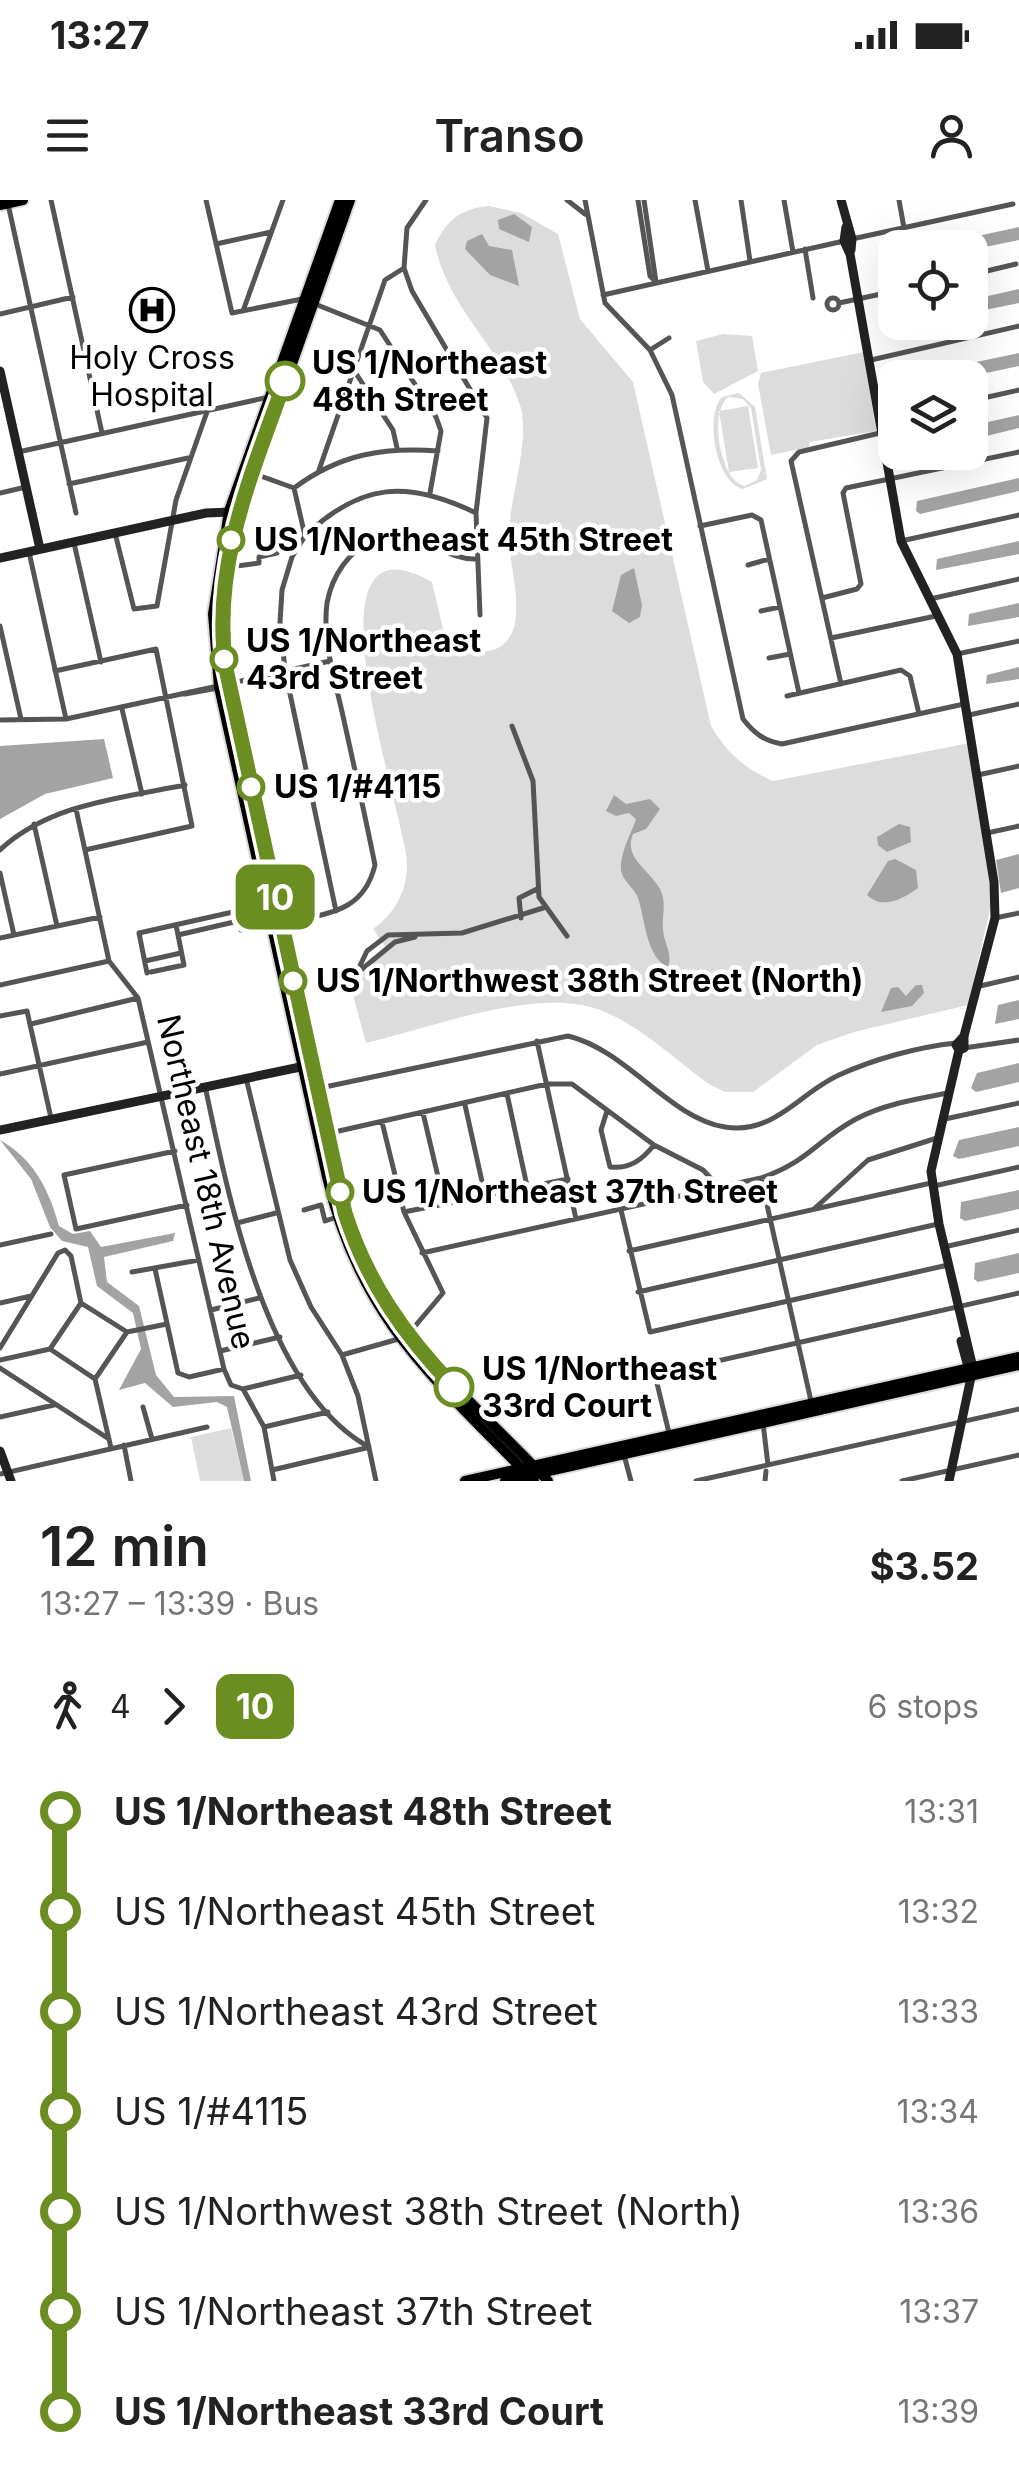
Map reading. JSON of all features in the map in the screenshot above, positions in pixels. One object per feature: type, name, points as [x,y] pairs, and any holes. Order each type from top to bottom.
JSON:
[{"type":"main road","points":[[4,204],[23,200]]},
{"type":"main road","points":[[218,602],[233,513],[252,472],[307,319],[311,283],[340,200]]},
{"type":"main road","points":[[350,200],[270,396],[233,513],[218,602],[224,686],[268,866],[278,951],[305,1064],[317,1088],[337,1218],[368,1292],[403,1338],[463,1404],[540,1475]]},
{"type":"main road","points":[[327,239],[332,252]]},
{"type":"main road","points":[[248,459],[252,472]]},
{"type":"main road","points":[[239,754],[256,854],[296,992],[316,1126],[330,1148],[350,1227],[372,1281],[403,1338]]},
{"type":"main road","points":[[256,854],[268,866]]},
{"type":"main road","points":[[278,951],[290,988],[296,992]]},
{"type":"main road","points":[[337,1218],[350,1227]]},
{"type":"main road","points":[[505,1481],[540,1475],[623,1450],[1019,1361]]},
{"type":"main road","points":[[463,1404],[488,1420],[540,1475]]},
{"type":"main road","points":[[672,1439],[763,1423],[811,1408]]},
{"type":"main road","points":[[466,1481],[540,1475],[623,1450]]},
{"type":"street","points":[[51,200],[102,433]]},
{"type":"street","points":[[243,311],[283,200]]},
{"type":"street","points":[[426,200],[407,228],[404,268],[412,292],[487,418],[476,513],[480,615]]},
{"type":"street","points":[[567,200],[586,215]]},
{"type":"street","points":[[585,200],[604,295],[610,308],[650,350],[672,394],[743,719],[754,734],[776,743],[967,703]]},
{"type":"street","points":[[641,200],[656,282]]},
{"type":"street","points":[[695,200],[708,271]]},
{"type":"street","points":[[740,200],[750,262]]},
{"type":"street","points":[[784,200],[792,252]]},
{"type":"street","points":[[841,200],[878,415]]},
{"type":"street","points":[[899,200],[904,228]]},
{"type":"street","points":[[209,201],[232,314],[309,302],[380,330],[436,417],[438,450],[430,493]]},
{"type":"street","points":[[4,204],[76,512]]},
{"type":"street","points":[[604,295],[1013,204]]},
{"type":"street","points":[[216,244],[271,232]]},
{"type":"street","points":[[804,249],[814,298]]},
{"type":"street","points":[[988,270],[1016,264]]},
{"type":"street","points":[[319,470],[388,275],[404,268]]},
{"type":"street","points":[[839,303],[878,295]]},
{"type":"street","points":[[0,314],[73,298]]},
{"type":"street","points":[[868,360],[1019,326]]},
{"type":"street","points":[[650,350],[668,338]]},
{"type":"street","points":[[354,370],[393,430],[397,448]]},
{"type":"street","points":[[0,371],[4,403],[26,487],[66,719]]},
{"type":"street","points":[[988,396],[1019,390]]},
{"type":"street","points":[[18,452],[270,396]]},
{"type":"street","points":[[116,533],[134,609],[157,606],[172,520],[208,409]]},
{"type":"street","points":[[841,684],[794,456],[878,434]]},
{"type":"street","points":[[294,488],[319,470],[370,451],[438,450]]},
{"type":"street","points":[[822,598],[860,586],[843,494],[846,488],[1019,452]]},
{"type":"street","points":[[69,484],[190,458]]},
{"type":"street","points":[[886,470],[902,541],[957,654],[978,775],[995,918],[959,1044],[937,1138],[931,1184],[971,1371],[949,1476]]},
{"type":"street","points":[[252,472],[294,488]]},
{"type":"street","points":[[0,493],[26,487]]},
{"type":"street","points":[[294,488],[305,536]]},
{"type":"street","points":[[336,911],[285,670],[282,590],[292,557],[305,536],[354,500],[390,491],[430,493],[476,513]]},
{"type":"street","points":[[0,558],[172,520],[233,513]]},
{"type":"street","points":[[700,526],[758,515],[799,693]]},
{"type":"street","points":[[902,541],[1019,515]]},
{"type":"street","points":[[176,925],[184,965],[150,973],[139,933],[232,912],[241,930],[336,911],[364,895],[375,865],[331,661],[328,602],[335,578],[349,556],[376,540],[406,536],[434,542],[460,560],[477,559]]},
{"type":"street","points":[[74,542],[101,662]]},
{"type":"street","points":[[226,567],[259,563],[258,556],[277,553]]},
{"type":"street","points":[[748,565],[769,559]]},
{"type":"street","points":[[930,598],[1019,579]]},
{"type":"street","points":[[761,611],[780,608]]},
{"type":"street","points":[[832,638],[939,615]]},
{"type":"street","points":[[0,626],[20,719]]},
{"type":"street","points":[[957,654],[1019,640]]},
{"type":"street","points":[[56,671],[156,649],[192,826],[85,850]]},
{"type":"street","points":[[769,658],[790,654]]},
{"type":"street","points":[[0,720],[66,719],[331,661]]},
{"type":"street","points":[[787,696],[907,672],[919,714]]},
{"type":"street","points":[[969,716],[1019,704]]},
{"type":"street","points":[[122,709],[142,794]]},
{"type":"street","points":[[512,726],[534,781],[538,889],[543,908],[567,936]]},
{"type":"street","points":[[978,775],[1019,766]]},
{"type":"street","points":[[0,850],[34,824],[76,809],[185,785]]},
{"type":"street","name":"Northeast 18th Avenue","points":[[76,809],[110,961],[138,998],[224,1369],[231,1385],[243,1390],[264,1427],[274,1481]]},
{"type":"street","points":[[34,824],[57,926]]},
{"type":"street","points":[[986,833],[1019,826]]},
{"type":"street","points":[[0,872],[14,935]]},
{"type":"street","points":[[521,918],[519,898],[538,889]]},
{"type":"street","points":[[418,936],[395,942],[371,966],[356,974],[373,945],[388,936],[462,933],[521,918],[543,908]]},
{"type":"street","points":[[995,918],[1019,913]]},
{"type":"street","points":[[0,938],[100,917]]},
{"type":"street","points":[[178,935],[234,922]]},
{"type":"street","points":[[373,945],[382,952]]},
{"type":"street","points":[[145,961],[182,953]]},
{"type":"street","points":[[0,984],[110,961]]},
{"type":"street","points":[[977,987],[1019,977]]},
{"type":"street","points":[[30,1024],[138,998]]},
{"type":"street","points":[[0,1016],[26,1011],[52,1120]]},
{"type":"street","points":[[317,1088],[568,1036],[587,1040],[700,1119],[744,1129],[781,1116],[838,1076],[959,1044],[1019,1040]]},
{"type":"street","points":[[537,1041],[576,1219]]},
{"type":"street","points":[[0,1074],[148,1042]]},
{"type":"street","points":[[0,1130],[305,1064]]},
{"type":"street","points":[[244,1077],[276,1213],[302,1288],[342,1355],[358,1396],[376,1481]]},
{"type":"street","points":[[323,1137],[548,1084],[572,1084],[654,1145],[702,1170],[718,1186]]},
{"type":"street","points":[[205,1086],[236,1223],[259,1298],[301,1375],[328,1412],[352,1438],[369,1448]]},
{"type":"street","points":[[422,1253],[761,1178],[796,1166],[856,1119],[892,1104],[949,1092]]},
{"type":"street","points":[[506,1094],[527,1186]]},
{"type":"street","points":[[465,1104],[485,1195]]},
{"type":"street","points":[[942,1120],[1019,1104]]},
{"type":"street","points":[[607,1111],[601,1130],[610,1167],[622,1168],[643,1159],[654,1145]]},
{"type":"street","points":[[423,1113],[444,1202]]},
{"type":"street","points":[[342,1355],[403,1338],[434,1307],[442,1290],[404,1212],[382,1122]]},
{"type":"street","points":[[814,1209],[868,1160],[937,1138]]},
{"type":"street","points":[[175,1151],[64,1175],[76,1229],[187,1205]]},
{"type":"street","points":[[629,1251],[1019,1167]]},
{"type":"street","points":[[761,1178],[811,1408]]},
{"type":"street","points":[[404,1212],[568,1179]]},
{"type":"street","points":[[304,1210],[320,1205],[325,1221],[337,1218]]},
{"type":"street","points":[[621,1209],[650,1332],[948,1266]]},
{"type":"street","points":[[236,1223],[276,1213]]},
{"type":"street","points":[[638,1292],[938,1224]]},
{"type":"street","points":[[944,1247],[1019,1230]]},
{"type":"street","points":[[0,1245],[52,1234]]},
{"type":"street","points":[[0,1348],[58,1253],[65,1250],[71,1256],[81,1304],[50,1350]]},
{"type":"street","points":[[132,1272],[199,1260]]},
{"type":"street","points":[[155,1269],[178,1374],[183,1377],[224,1369]]},
{"type":"street","points":[[672,1439],[656,1375],[1019,1293]]},
{"type":"street","points":[[0,1303],[32,1296]]},
{"type":"street","points":[[210,1310],[259,1298]]},
{"type":"street","points":[[81,1304],[131,1331],[167,1324]]},
{"type":"street","points":[[95,1379],[131,1331]]},
{"type":"street","points":[[220,1351],[280,1337]]},
{"type":"street","points":[[0,1360],[50,1350],[95,1379],[111,1448]]},
{"type":"street","points":[[0,1368],[109,1440]]},
{"type":"street","points":[[243,1390],[301,1375]]},
{"type":"street","points":[[0,1416],[54,1405]]},
{"type":"street","points":[[143,1408],[152,1439]]},
{"type":"street","points":[[696,1481],[1019,1409]]},
{"type":"street","points":[[264,1427],[328,1412]]},
{"type":"street","points":[[763,1423],[765,1481]]},
{"type":"street","points":[[0,1451],[6,1476],[207,1426]]},
{"type":"street","points":[[124,1445],[131,1481]]},
{"type":"street","points":[[272,1470],[369,1448]]},
{"type":"street","points":[[623,1450],[632,1481]]},
{"type":"street","points":[[902,1481],[949,1476],[1019,1455]]},
{"type":"shaded area","points":[[489,206],[521,213],[558,234],[580,319],[633,382],[711,726],[730,752],[773,781],[970,743],[992,900],[968,1005],[854,1032],[817,1045],[753,1092],[725,1092],[629,1025],[600,1010],[575,1004],[515,1006],[366,1043],[350,984],[387,949],[373,929],[398,901],[407,864],[368,677],[363,625],[370,587],[391,570],[432,582],[443,629],[461,649],[481,651],[499,647],[509,638],[516,615],[509,533],[523,418],[501,365],[451,288],[435,245],[456,217]]},
{"type":"shaded area","points":[[514,214],[532,227],[529,242],[499,229],[498,220]]},
{"type":"shaded area","points":[[1019,227],[1019,240],[988,246],[988,234]]},
{"type":"shaded area","points":[[482,234],[489,246],[512,250],[519,286],[490,275],[465,249],[467,241]]},
{"type":"shaded area","points":[[1019,289],[1019,303],[988,309],[988,296]]},
{"type":"shaded area","points":[[723,334],[752,336],[758,371],[714,394],[703,382],[696,341]]},
{"type":"shaded area","points":[[864,352],[876,431],[809,442],[809,447],[771,455],[758,384],[761,373]]},
{"type":"shaded area","points":[[1019,353],[1019,366],[988,373],[986,360]]},
{"type":"shaded area","points":[[739,393],[755,407],[767,479],[743,489],[726,475],[716,448],[714,419],[722,397]],"holes":[[[729,397],[743,399],[751,408],[761,470],[757,480],[745,486],[736,482],[723,460],[718,430],[723,404]]]},
{"type":"shaded area","points":[[748,406],[758,468],[729,472],[719,411]]},
{"type":"shaded area","points":[[1019,415],[1019,428],[988,436],[988,422]]},
{"type":"shaded area","points":[[1019,478],[1019,491],[920,514],[916,511],[917,501]]},
{"type":"shaded area","points":[[1019,541],[1019,554],[936,570],[937,559]]},
{"type":"shaded area","points":[[634,568],[642,605],[640,617],[629,623],[612,611],[621,575]]},
{"type":"shaded area","points":[[1019,603],[1019,617],[968,626],[969,614]]},
{"type":"shaded area","points":[[1019,667],[1019,679],[986,684],[987,675]]},
{"type":"shaded area","points":[[104,739],[113,778],[45,794],[0,819],[0,746]]},
{"type":"shaded area","points":[[614,795],[626,804],[650,799],[660,809],[646,829],[633,834],[631,842],[635,857],[662,895],[668,967],[655,955],[638,898],[622,874],[623,853],[636,819],[629,813],[616,816],[606,811]]},
{"type":"shaded area","points":[[899,824],[910,827],[911,842],[887,852],[878,845],[877,837]]},
{"type":"shaded area","points":[[1019,854],[1019,888],[1001,893],[996,860]]},
{"type":"shaded area","points":[[895,859],[916,870],[918,888],[906,896],[879,902],[867,895],[888,861]]},
{"type":"shaded area","points":[[916,985],[922,985],[924,993],[912,1006],[881,1012],[891,988],[898,987],[906,996]]},
{"type":"shaded area","points":[[1019,1000],[1019,1019],[995,1024],[998,1005]]},
{"type":"shaded area","points":[[1019,1063],[1019,1082],[976,1092],[971,1088],[977,1073]]},
{"type":"shaded area","points":[[1019,1127],[1019,1146],[959,1159],[953,1156],[959,1140]]},
{"type":"shaded area","points":[[0,1140],[31,1166],[45,1188],[59,1226],[73,1234],[90,1231],[101,1247],[175,1233],[173,1241],[104,1257],[107,1282],[139,1306],[156,1375],[174,1397],[234,1396],[251,1481],[244,1481],[227,1407],[217,1402],[173,1407],[145,1383],[119,1390],[141,1349],[133,1313],[97,1286],[88,1247],[62,1241],[50,1227],[31,1179]]},
{"type":"shaded area","points":[[1019,1190],[1019,1209],[965,1221],[960,1218],[961,1202]]},
{"type":"shaded area","points":[[1019,1253],[1019,1273],[978,1282],[974,1279],[975,1263]]},
{"type":"shaded area","points":[[231,1428],[244,1481],[200,1481],[191,1437]]},
{"type":"bus line","name":"10","points":[[285,381],[228,551],[222,613],[226,669],[345,1213],[376,1289],[406,1335],[454,1387]]},
{"type":"place","name":"Holy Cross Hospital","points":[[152,310]]},
{"type":"place","name":"US 1/Northeast 48th Street","points":[[285,381]]},
{"type":"place","name":"US 1/Northeast 45th Street","points":[[231,540]]},
{"type":"place","name":"US 1/Northeast 43rd Street","points":[[224,659]]},
{"type":"place","name":"US 1/#4115","points":[[251,787]]},
{"type":"place","name":"US 1/Northwest 38th Street (North)","points":[[293,981]]},
{"type":"place","name":"US 1/Northeast 37th Street","points":[[340,1192]]},
{"type":"place","name":"US 1/Northeast 33rd Court","points":[[454,1387]]}]
